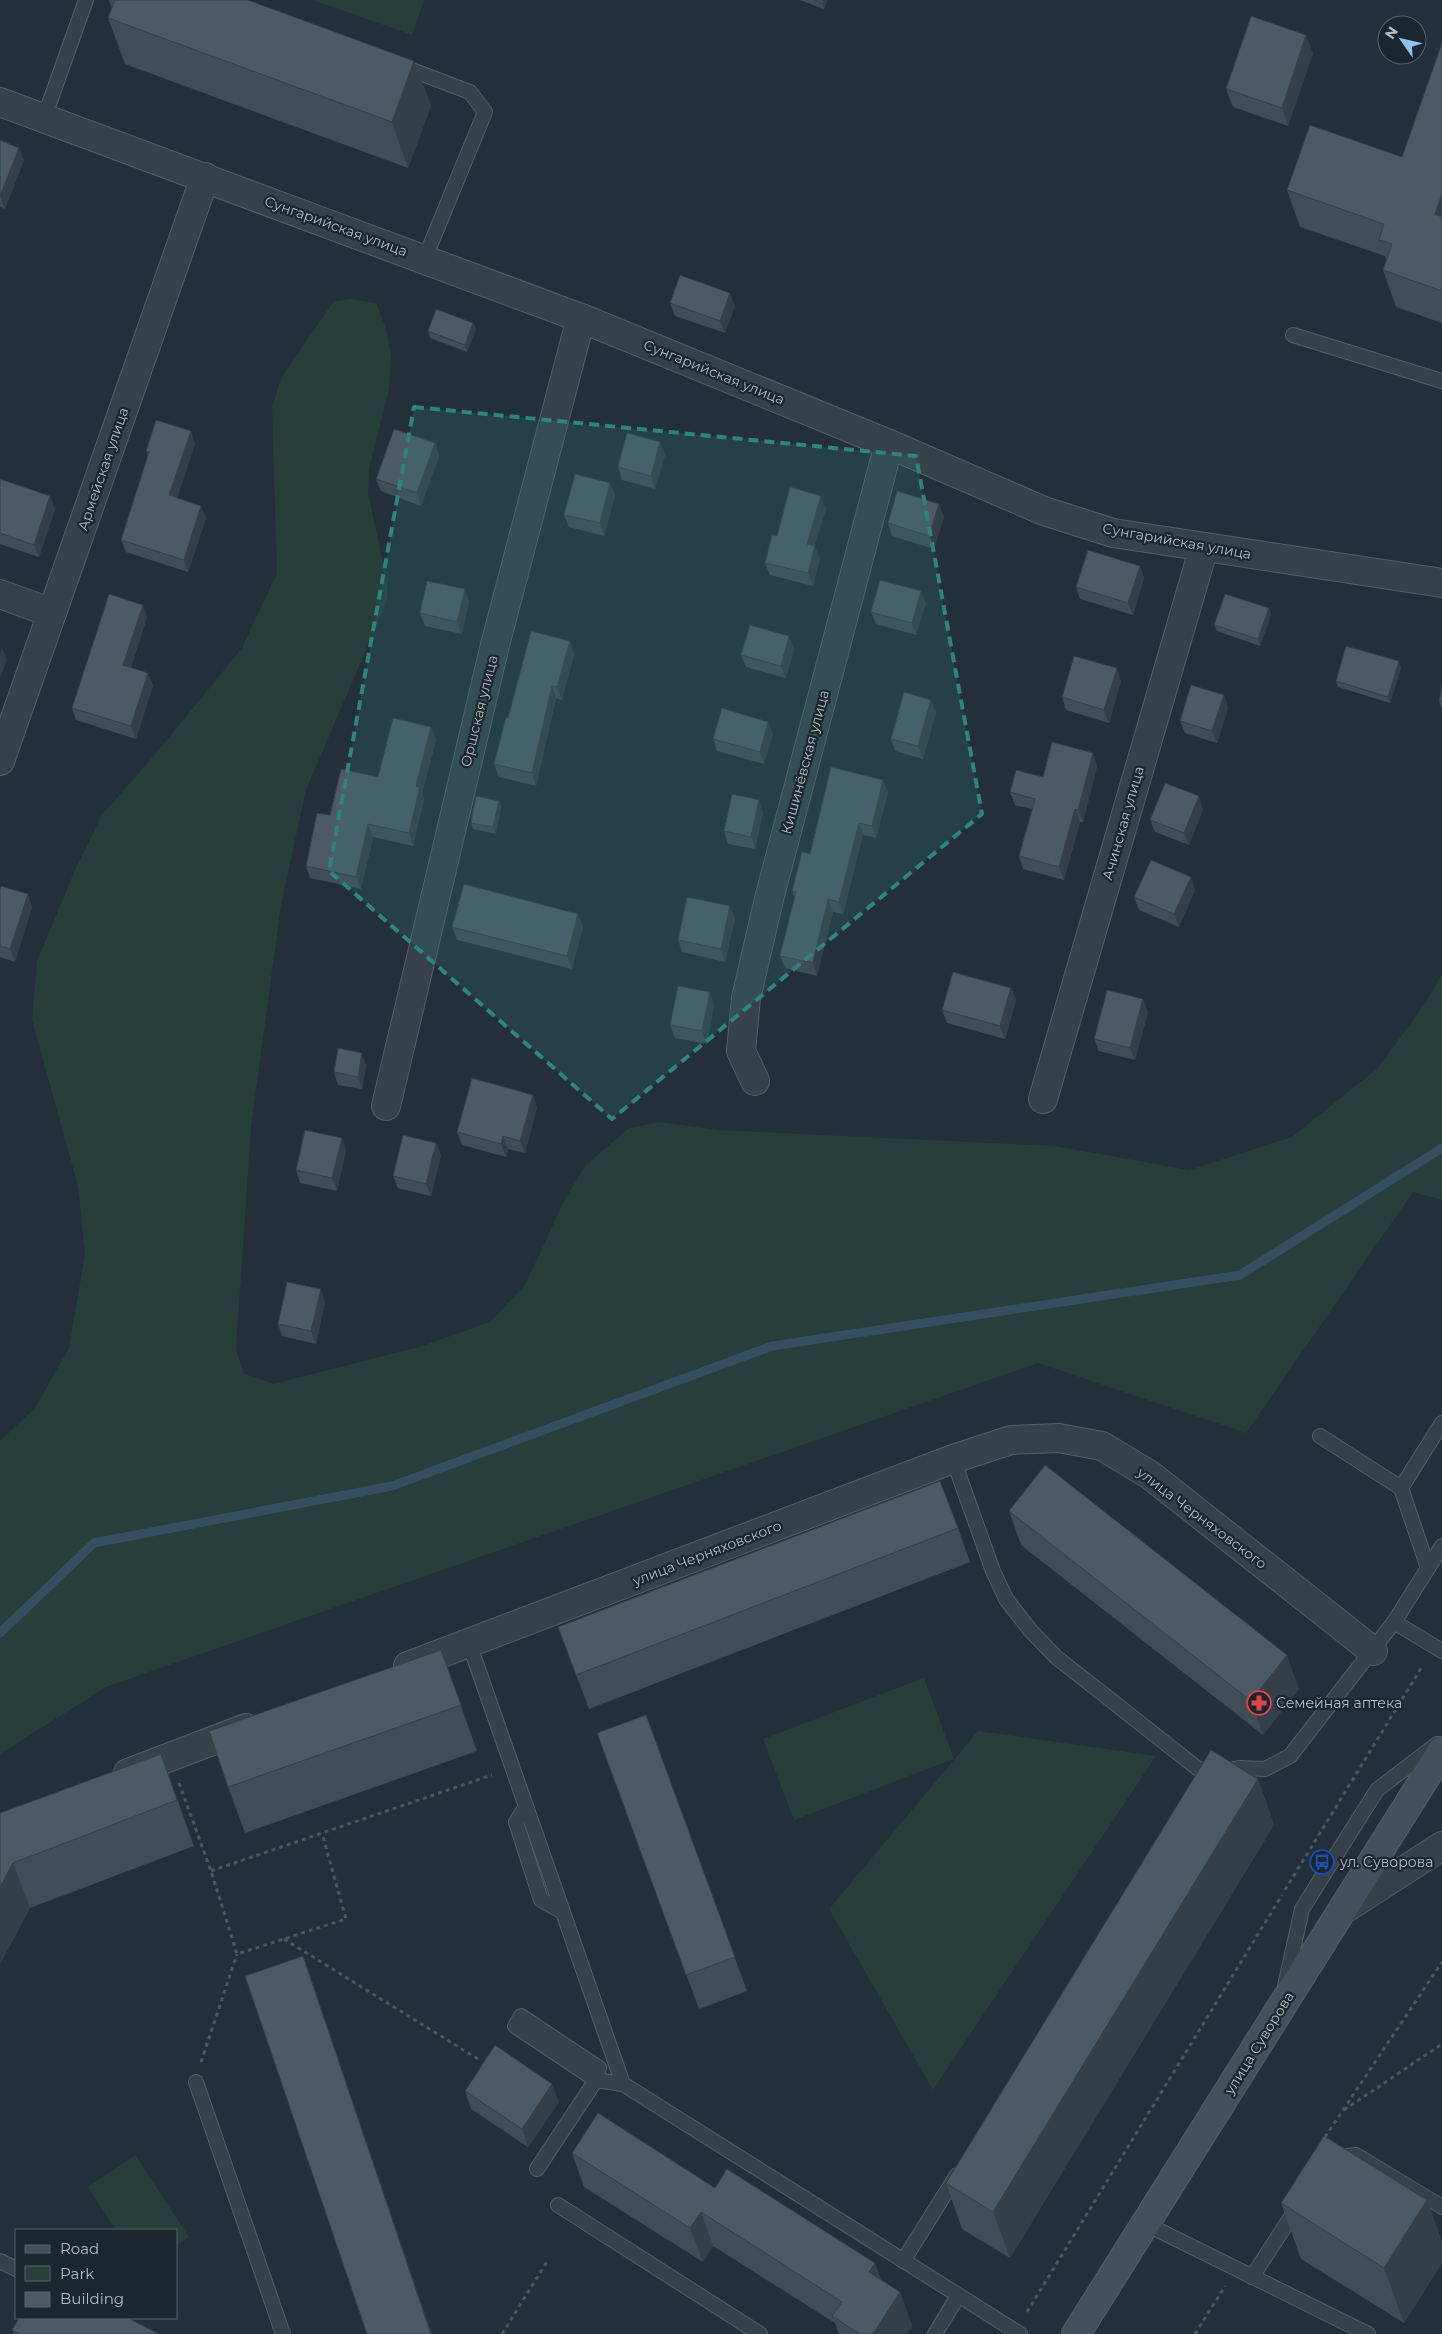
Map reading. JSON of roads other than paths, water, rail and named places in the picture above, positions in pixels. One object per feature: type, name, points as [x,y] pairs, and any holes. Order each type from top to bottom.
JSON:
[{"type":"main road","name":"улица Суворова","points":[[1076,2334],[1442,1751]]},
{"type":"street","name":"Сунгарийская улица","points":[[0,102],[425,258],[581,318],[889,444],[1044,511],[1113,533],[1442,583]]},
{"type":"street","name":"Армейская улица","points":[[0,761],[205,177]]},
{"type":"street","name":"Оршская улица","points":[[386,1106],[495,645],[581,318]]},
{"type":"street","name":"Кишинёвская улица","points":[[756,1081],[741,1051],[746,998],[770,895],[889,444]]},
{"type":"street","name":"Ачинская улица","points":[[1043,1099],[1204,547]]},
{"type":"street","points":[[0,594],[52,613]]},
{"type":"street","name":"улица Черняховского","points":[[386,1675],[953,1459],[1011,1440],[1059,1438],[1102,1446],[1150,1475],[1373,1651]]},
{"type":"street","points":[[101,1784],[266,1720]]},
{"type":"street","points":[[1343,1910],[1442,1846]]},
{"type":"lane","points":[[44,118],[86,0]]},
{"type":"lane","points":[[389,62],[470,92],[485,112],[425,258]]},
{"type":"lane","points":[[1292,335],[1442,381]]},
{"type":"lane","points":[[1401,1488],[1442,1423]]},
{"type":"lane","points":[[1320,1436],[1401,1488],[1428,1568]]},
{"type":"lane","points":[[953,1459],[993,1572],[1006,1599],[1030,1630],[1056,1657],[1206,1774],[1239,1768],[1265,1769],[1290,1756],[1394,1622],[1442,1546]]},
{"type":"lane","points":[[1394,1622],[1438,1649]]},
{"type":"lane","points":[[469,1643],[623,2084]]},
{"type":"lane","points":[[1280,2010],[1302,1910],[1377,1790],[1442,1740]]},
{"type":"lane","points":[[1196,1792],[1206,1774]]},
{"type":"lane","points":[[537,2169],[596,2080],[599,2068],[521,2016],[515,2026],[596,2080],[623,2084],[1017,2333]]},
{"type":"lane","points":[[196,2082],[283,2334]]},
{"type":"lane","points":[[1328,2163],[1333,2158],[1344,2154],[1356,2154],[1442,2207]]},
{"type":"lane","points":[[903,2261],[964,2163]]},
{"type":"lane","points":[[1252,2277],[1306,2193]]},
{"type":"lane","points":[[558,2205],[760,2334]]},
{"type":"lane","points":[[1146,2224],[1368,2334]]},
{"type":"lane","points":[[0,2261],[15,2268]]},
{"type":"lane","points":[[935,2334],[958,2296]]},
{"type":"waterway","points":[[0,1633],[94,1543],[392,1486],[772,1346],[1240,1275],[1442,1148]]},
{"type":"place","name":"Семейная аптека","points":[[1259,1703]]},
{"type":"place","name":"ул. Суворова","points":[[1322,1862]]}]
